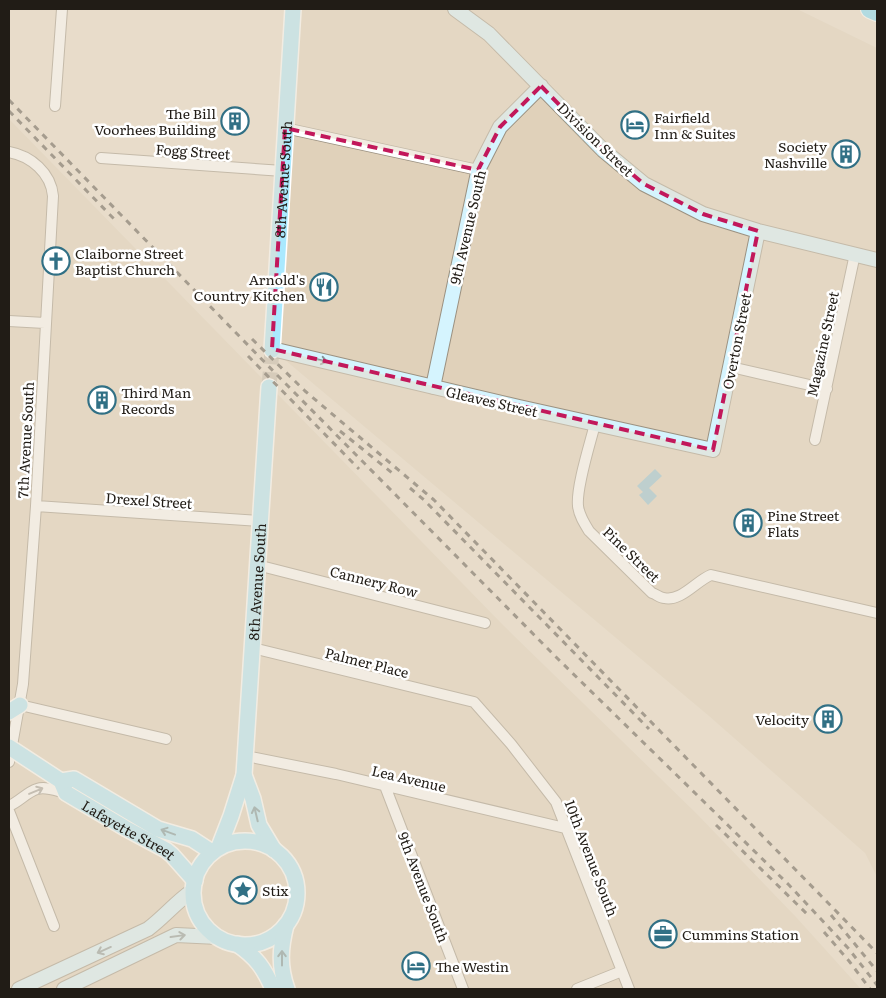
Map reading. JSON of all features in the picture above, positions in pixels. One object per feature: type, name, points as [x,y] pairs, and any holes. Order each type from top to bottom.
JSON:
[{"type":"highway","points":[[870,9],[877,12]]},
{"type":"main road","name":"8th Avenue South","points":[[272,349],[293,9]]},
{"type":"main road","name":"Division Street","points":[[455,9],[489,34],[603,150],[644,184],[703,214],[758,231],[877,260]]},
{"type":"main road","name":"9th Avenue South","points":[[433,387],[478,170],[500,127],[541,86]]},
{"type":"main road","name":"Overton Street","points":[[714,450],[758,231]]},
{"type":"main road","name":"Gleaves Street","points":[[272,349],[714,450]]},
{"type":"main road","name":"8th Avenue South","points":[[215,849],[231,816],[244,775],[269,387]]},
{"type":"main road","name":"Lafayette Street","points":[[10,753],[125,828],[166,850],[194,886]]},
{"type":"main road","name":"8th Avenue South","points":[[244,775],[253,799],[259,825],[274,850]]},
{"type":"main road","name":"Lafayette Street","points":[[64,787],[74,779],[158,829],[192,839],[215,849]]},
{"type":"main road","points":[[19,989],[148,929],[194,886],[203,863],[215,849],[234,843],[248,841],[261,844],[274,850],[283,858],[291,867],[295,879],[296,903],[293,915],[276,935],[264,942],[251,945],[237,944],[218,937],[206,928],[198,915],[194,886]]},
{"type":"main road","points":[[286,925],[282,945],[281,973],[287,989]]},
{"type":"main road","points":[[64,989],[176,935],[218,937]]},
{"type":"main road","points":[[237,944],[262,966],[273,989]]},
{"type":"street","points":[[55,106],[62,9]]},
{"type":"street","points":[[286,128],[478,170]]},
{"type":"street","name":"7th Avenue South","points":[[9,152],[23,155],[38,166],[50,181],[52,192],[36,506],[23,684],[14,708],[10,753]]},
{"type":"street","name":"Fogg Street","points":[[101,158],[283,171]]},
{"type":"street","name":"Magazine Street","points":[[815,440],[855,254]]},
{"type":"street","points":[[9,321],[45,323]]},
{"type":"street","points":[[731,367],[827,389]]},
{"type":"street","name":"Pine Street","points":[[595,424],[578,497],[579,512],[589,531],[652,593],[664,598],[674,598],[683,594],[702,578],[711,575],[877,613]]},
{"type":"street","name":"Drexel Street","points":[[36,506],[260,521]]},
{"type":"street","name":"Cannery Row","points":[[257,565],[485,623]]},
{"type":"street","name":"Palmer Place","points":[[253,648],[474,702]]},
{"type":"street","name":"10th Avenue South","points":[[474,702],[556,802],[629,989]]},
{"type":"street","points":[[14,708],[166,739]]},
{"type":"street","name":"Lea Avenue","points":[[246,756],[565,828]]},
{"type":"street","name":"9th Avenue South","points":[[384,786],[463,989]]},
{"type":"street","points":[[9,806],[36,789],[64,787]]},
{"type":"street","points":[[9,811],[54,926]]},
{"type":"street","points":[[577,989],[622,971]]},
{"type":"highlighted area","points":[[541,86],[603,150],[644,184],[703,214],[758,231],[713,450],[272,349],[285,128],[478,170],[500,127]]},
{"type":"shaded area","points":[[293,9],[797,9],[877,48],[877,877],[865,853],[709,716],[272,349]]},
{"type":"shaded area","points":[[9,119],[504,626],[697,814],[796,917],[861,989],[9,989]]},
{"type":"water","points":[[655,469],[662,476],[649,488],[657,496],[648,505],[639,495],[643,492],[637,486]]},
{"type":"tunnel","points":[[269,387],[272,350]]},
{"type":"railway","points":[[9,100],[557,658],[789,885],[848,948],[877,985]]},
{"type":"railway","points":[[9,111],[117,222]]},
{"type":"railway","points":[[252,339],[305,391],[434,500],[877,953]]},
{"type":"railway","points":[[248,356],[359,469]]},
{"type":"railway","points":[[340,431],[396,476]]},
{"type":"railway","points":[[410,488],[649,729]]},
{"type":"railway","points":[[716,825],[807,914]]},
{"type":"railway","points":[[831,915],[877,971]]},
{"type":"railway","points":[[824,932],[870,989]]},
{"type":"place","name":"The Bill Voorhees Building","points":[[235,121]]},
{"type":"place","name":"Fairfield Inn & Suites","points":[[635,125]]},
{"type":"place","name":"Society Nashville","points":[[846,154]]},
{"type":"place","name":"Claiborne Street Baptist Church","points":[[56,261]]},
{"type":"place","name":"Arnold's Country Kitchen","points":[[324,287]]},
{"type":"place","name":"Third Man Records","points":[[102,400]]},
{"type":"place","name":"Pine Street Flats","points":[[748,523]]},
{"type":"place","name":"Velocity","points":[[828,719]]},
{"type":"place","name":"Stix","points":[[243,890]]},
{"type":"place","name":"Cummins Station","points":[[663,934]]},
{"type":"place","name":"The Westin","points":[[416,966]]}]
